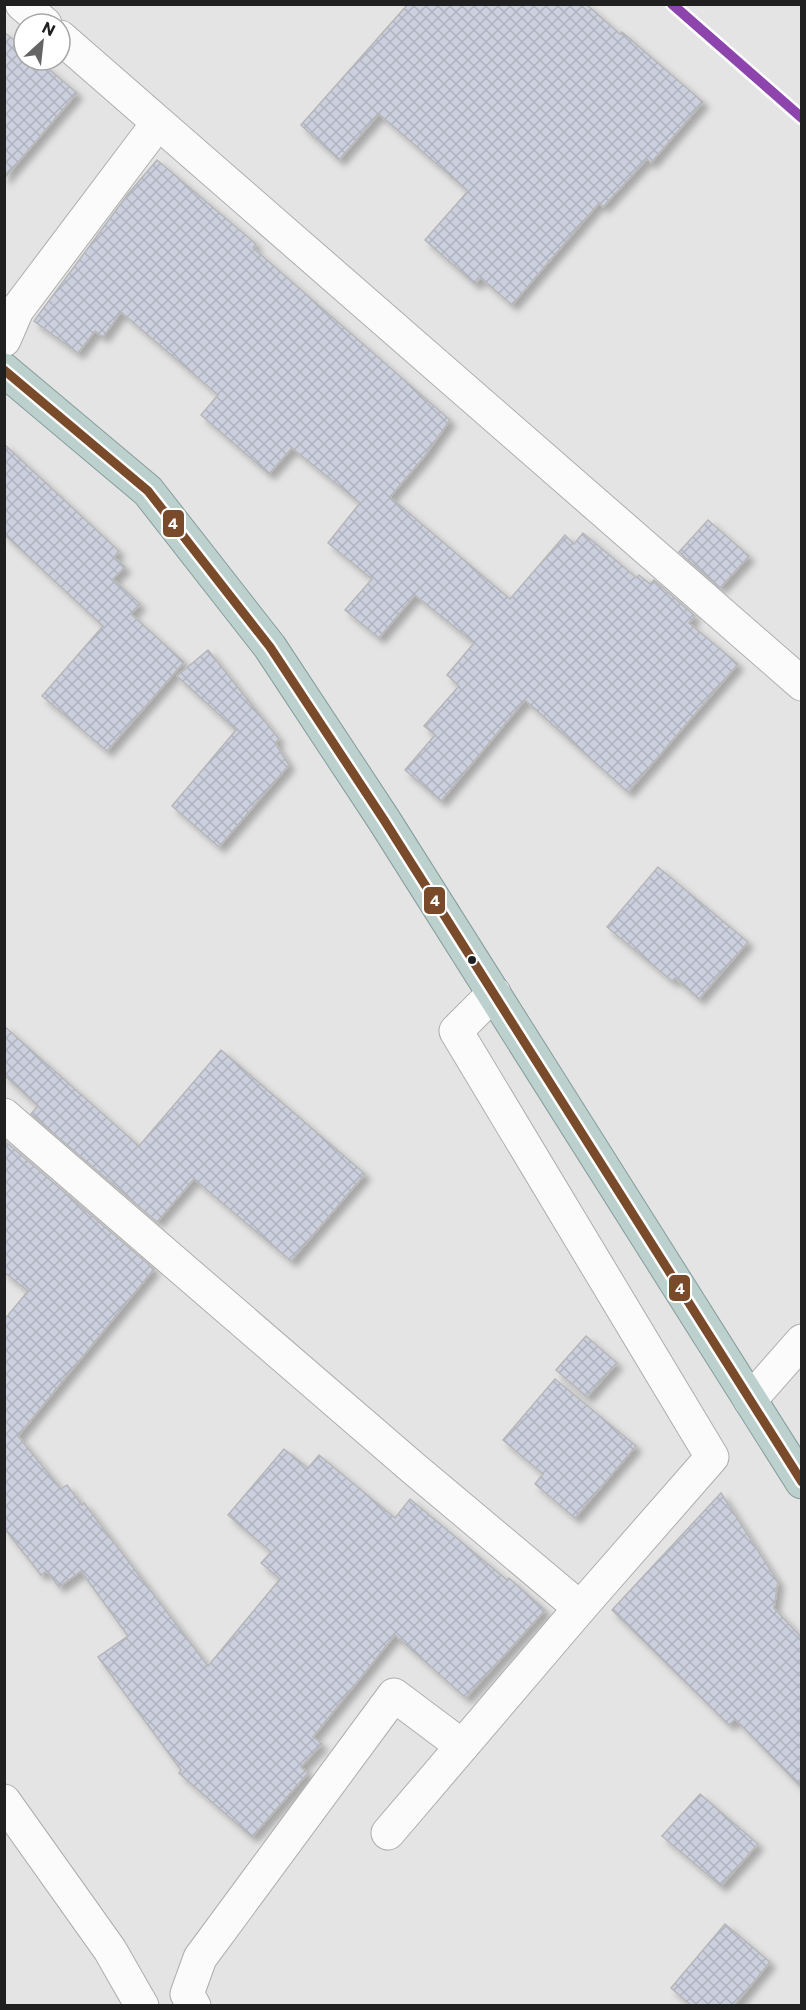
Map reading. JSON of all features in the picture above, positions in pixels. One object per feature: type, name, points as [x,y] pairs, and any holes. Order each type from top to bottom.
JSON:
[{"type":"highway","points":[[4,370],[148,492],[270,647],[384,820],[801,1482]]},
{"type":"street","points":[[72,48],[801,684]]},
{"type":"street","points":[[4,340],[17,309],[158,123]]},
{"type":"street","points":[[388,1833],[580,1608],[712,1458],[456,1031],[494,993]]},
{"type":"street","points":[[4,1115],[412,1467],[580,1608]]},
{"type":"street","points":[[750,1400],[801,1341]]},
{"type":"street","points":[[194,2006],[187,1994],[200,1958],[394,1695],[462,1746]]},
{"type":"street","points":[[4,1801],[110,1950],[142,2006]]},
{"type":"building","points":[[408,4],[586,4],[703,102],[651,163],[647,159],[603,207],[599,203],[512,305],[481,278],[475,284],[425,240],[468,191],[379,114],[339,160],[301,125]]},
{"type":"building","points":[[4,32],[12,38],[12,72],[52,72],[77,93],[4,179]]},
{"type":"building","points":[[157,160],[256,244],[253,248],[450,420],[424,457],[390,497],[510,599],[565,535],[574,544],[583,533],[637,578],[639,575],[650,584],[654,580],[695,616],[689,623],[738,664],[628,792],[525,700],[441,801],[405,770],[435,735],[424,726],[459,686],[447,675],[474,643],[415,595],[379,638],[345,610],[372,579],[328,543],[360,503],[292,448],[269,474],[201,415],[218,395],[121,312],[103,337],[95,331],[78,353],[34,321],[128,194]]},
{"type":"building","points":[[4,444],[119,551],[114,557],[125,567],[113,579],[140,604],[131,614],[184,662],[107,751],[42,696],[103,626],[4,534]]},
{"type":"building","points":[[708,520],[749,556],[720,588],[679,552]]},
{"type":"building","points":[[208,650],[279,739],[275,743],[289,765],[219,847],[172,806],[236,730],[177,676]]},
{"type":"building","points":[[658,867],[748,942],[699,999],[675,978],[672,981],[607,927]]},
{"type":"building","points":[[4,1026],[139,1146],[221,1050],[365,1174],[291,1261],[194,1179],[157,1222],[31,1114],[38,1106],[4,1075]]},
{"type":"building","points":[[6,1142],[154,1269],[18,1436],[61,1489],[67,1485],[82,1505],[84,1503],[208,1666],[280,1579],[261,1563],[271,1552],[228,1515],[284,1449],[308,1468],[319,1455],[395,1518],[410,1499],[507,1580],[509,1578],[545,1610],[466,1698],[395,1635],[313,1737],[322,1744],[301,1767],[308,1773],[252,1837],[179,1773],[181,1770],[98,1657],[128,1636],[81,1571],[59,1587],[47,1571],[41,1575],[4,1528],[4,1320],[28,1291],[4,1272],[4,1144]]},
{"type":"building","points":[[586,1336],[617,1363],[587,1397],[556,1370]]},
{"type":"building","points":[[555,1379],[636,1446],[575,1518],[535,1484],[543,1474],[503,1440]]},
{"type":"building","points":[[721,1493],[778,1582],[774,1608],[801,1637],[801,1787],[735,1719],[729,1725],[612,1610]]},
{"type":"building","points":[[700,1794],[758,1844],[721,1886],[662,1836]]},
{"type":"building","points":[[725,1924],[770,1962],[734,2006],[692,2006],[671,1988]]},
{"type":"transit line","points":[[672,4],[802,118]]},
{"type":"transit line","name":"4","points":[[4,370],[148,491],[270,647],[384,820],[802,1482]]}]
